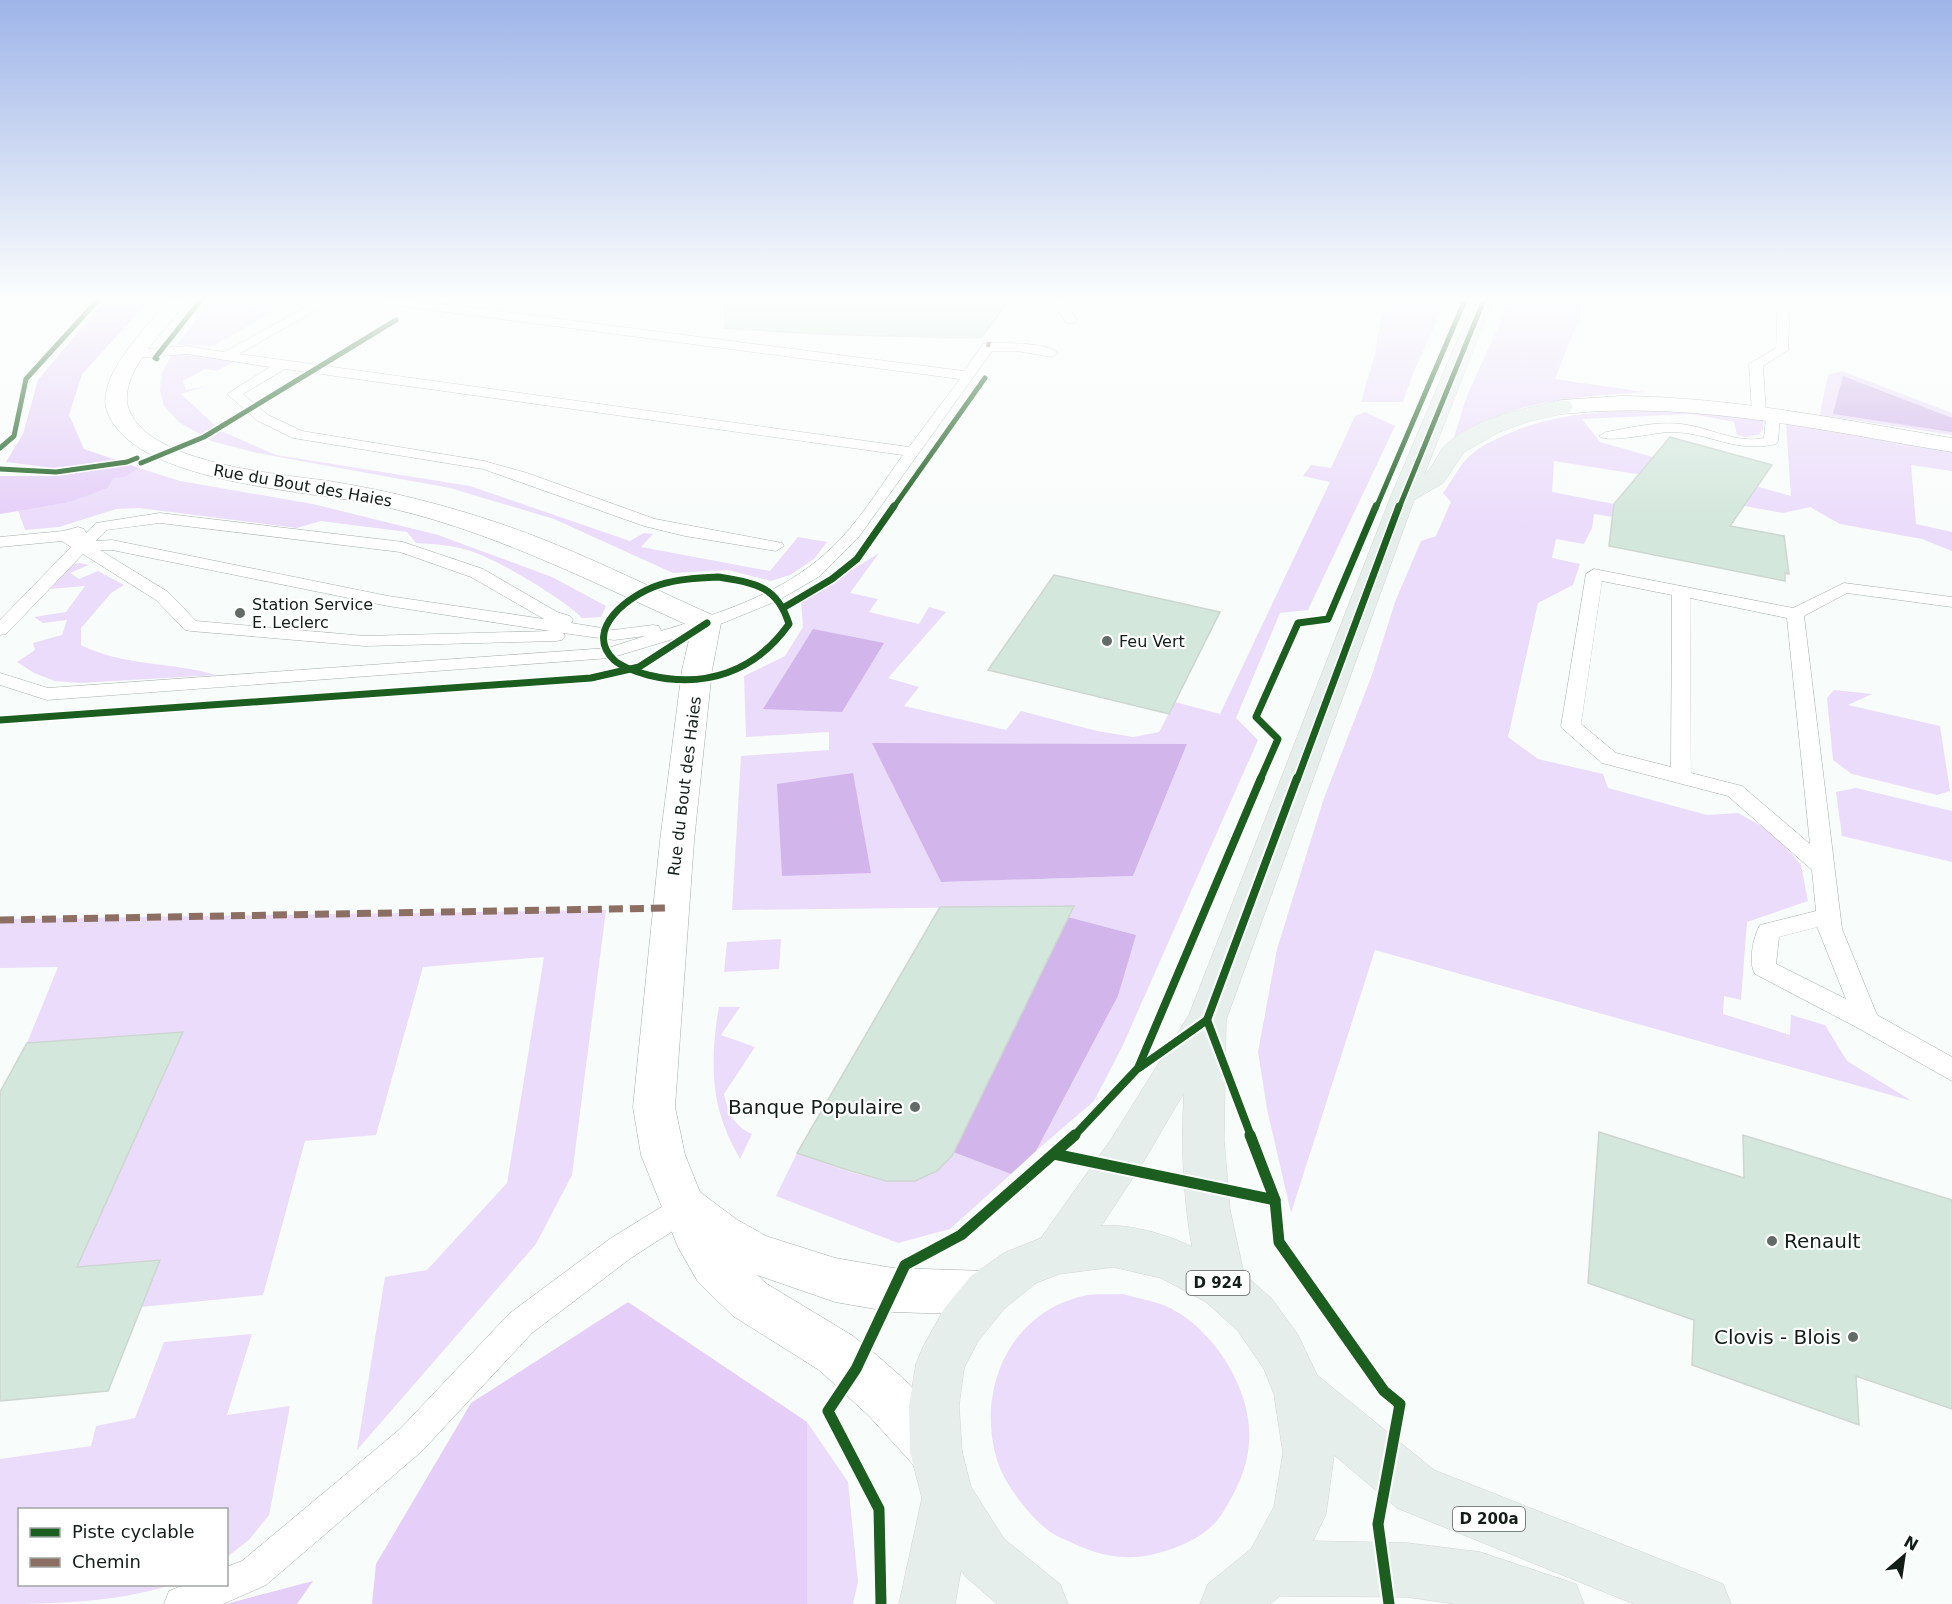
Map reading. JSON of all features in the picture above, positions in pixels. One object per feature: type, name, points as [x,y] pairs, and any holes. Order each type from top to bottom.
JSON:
[{"type":"main road","name":"D 924","points":[[1057,1253],[1127,1151],[1207,1020],[1403,496],[1453,375]]},
{"type":"main road","points":[[1403,496],[1435,478],[1456,447],[1491,427],[1523,416],[1562,407]]},
{"type":"main road","name":"D 924","points":[[1207,1020],[1203,1140],[1208,1210],[1223,1286]]},
{"type":"main road","name":"D 924","points":[[927,1604],[942,1475],[934,1406],[940,1364],[961,1324],[987,1293],[1020,1268],[1057,1253],[1113,1246],[1169,1258],[1223,1286],[1255,1316],[1281,1352],[1299,1393],[1309,1453],[1299,1514],[1270,1569],[1228,1604]]},
{"type":"main road","name":"D 200a","points":[[1299,1393],[1416,1490],[1703,1604]]},
{"type":"main road","name":"D 924","points":[[942,1475],[985,1558],[1040,1604]]},
{"type":"main road","points":[[1270,1569],[1407,1570],[1480,1580],[1556,1604]]},
{"type":"street","name":"Rue du Bout des Haies","points":[[121,375],[116,392],[118,411],[130,431],[164,454],[195,465],[229,473],[379,498],[483,526],[540,546],[707,623],[697,670],[677,841],[654,1107],[663,1155],[701,1247],[714,1267],[750,1300],[836,1353],[856,1369],[887,1398],[942,1475]]},
{"type":"street","points":[[1562,407],[1599,402],[1632,401],[1695,404],[1952,445]]},
{"type":"street","name":"Rue du Bout des Haies","points":[[686,1208],[720,1234],[754,1253],[825,1277],[893,1290],[987,1293]]},
{"type":"lane","points":[[266,375],[234,394],[263,418],[298,435],[484,465],[514,473],[622,514],[664,527],[776,546]]},
{"type":"lane","points":[[354,375],[912,452]]},
{"type":"lane","points":[[0,679],[47,694],[610,653],[707,623],[773,596],[814,572],[834,555],[852,535],[969,376],[960,375]]},
{"type":"lane","points":[[1606,436],[1680,428],[1751,444],[1772,441],[1758,375]]},
{"type":"lane","points":[[0,542],[65,536],[102,526],[160,518],[403,547],[477,573],[551,616],[614,635]]},
{"type":"lane","points":[[0,630],[102,526]]},
{"type":"lane","points":[[65,536],[162,596],[191,626],[365,641],[614,635],[707,623]]},
{"type":"lane","points":[[81,546],[112,545],[388,601],[614,635]]},
{"type":"lane","points":[[1824,868],[1736,791],[1609,758],[1571,726],[1594,574],[1796,614],[1844,588],[1952,602]]},
{"type":"lane","points":[[1681,592],[1681,776]]},
{"type":"lane","points":[[1796,614],[1830,928],[1867,1021]]},
{"type":"lane","points":[[1828,916],[1768,931],[1763,968],[1867,1021],[1952,1070]]},
{"type":"lane","points":[[228,1584],[254,1573],[411,1440],[521,1323],[621,1248],[686,1208]]},
{"type":"lane","points":[[182,1604],[224,1586]]},
{"type":"shaded area","points":[[42,375],[82,375],[69,415],[84,449],[116,460],[53,468],[6,462],[23,434],[38,380]]},
{"type":"shaded area","points":[[162,375],[194,375],[183,381],[186,390],[206,386],[181,394],[221,431],[276,455],[470,486],[630,541],[644,533],[653,534],[641,547],[770,571],[798,537],[827,542],[814,559],[790,575],[771,581],[728,570],[673,573],[554,519],[450,488],[257,453],[211,441],[179,422],[164,406],[160,390]]},
{"type":"shaded area","points":[[1369,375],[1413,375],[1403,402],[1361,402]]},
{"type":"shaded area","points":[[1476,375],[1557,375],[1555,379],[1644,392],[1587,397],[1529,406],[1494,418],[1453,440]]},
{"type":"shaded area","points":[[1828,375],[1852,375],[1952,413],[1952,435],[1820,415]]},
{"type":"shaded area","points":[[1843,376],[1952,418],[1952,432],[1833,414]]},
{"type":"shaded area","points":[[1660,410],[1697,412],[1763,421],[1763,429],[1759,435],[1745,437],[1737,435],[1734,422],[1691,414],[1582,419],[1600,442],[1791,496],[1786,424],[1952,450],[1952,471],[1911,465],[1916,524],[1952,532],[1952,551],[1922,539],[1840,524],[1810,507],[1783,513],[1695,497],[1694,483],[1554,461],[1552,492],[1614,504],[1613,517],[1594,514],[1592,528],[1584,544],[1556,539],[1552,558],[1580,564],[1573,585],[1538,603],[1508,737],[1538,759],[1603,774],[1608,788],[1707,815],[1738,813],[1774,833],[1801,865],[1808,901],[1747,922],[1741,1000],[1724,996],[1723,1014],[1790,1035],[1791,1015],[1825,1025],[1847,1061],[1912,1101],[1375,950],[1291,1213],[1267,1109],[1258,1052],[1277,949],[1324,798],[1372,675],[1395,602],[1421,541],[1436,536],[1451,502],[1443,493],[1461,466],[1477,450],[1528,426],[1584,414]]},
{"type":"shaded area","points":[[1365,412],[1395,426],[1308,610],[1280,613],[1236,718],[1258,740],[1122,1047],[1094,1101],[1036,1151],[1118,996],[1135,935],[1068,917],[1073,906],[732,910],[741,756],[829,750],[829,732],[746,737],[744,676],[785,656],[803,627],[801,602],[879,553],[850,593],[878,599],[869,612],[919,624],[929,607],[946,612],[888,678],[919,687],[904,706],[1006,730],[1021,711],[1097,731],[1133,737],[1159,732],[1175,702],[1220,714],[1330,482],[1303,476],[1311,465],[1331,468],[1355,416]],"holes":[[[873,743],[1187,744],[1133,876],[941,882]]]},
{"type":"shaded area","points":[[128,464],[139,468],[125,477],[113,478],[108,488],[71,502],[0,514],[0,476],[58,476]]},
{"type":"shaded area","points":[[139,468],[180,481],[313,504],[438,535],[552,577],[606,606],[601,617],[582,618],[544,590],[493,560],[461,548],[416,543],[407,532],[321,521],[297,528],[139,508],[116,509],[59,527],[25,530],[18,510],[71,502],[108,488],[113,477],[125,477]]},
{"type":"shaded area","points":[[80,563],[89,565],[70,573],[79,579],[98,571],[124,585],[111,593],[81,628],[81,645],[113,657],[216,675],[80,683],[55,681],[34,673],[17,662],[35,650],[33,643],[62,635],[67,620],[43,623],[34,617],[66,612],[85,586],[50,589],[71,565]]},
{"type":"shaded area","points":[[813,629],[884,643],[842,712],[763,709]]},
{"type":"shaded area","points":[[1834,690],[1872,694],[1848,705],[1940,726],[1950,791],[1937,795],[1852,774],[1833,760],[1827,698]]},
{"type":"shaded area","points":[[872,743],[1187,744],[1133,876],[941,882]]},
{"type":"shaded area","points":[[853,773],[871,873],[782,876],[777,784]]},
{"type":"shaded area","points":[[1856,788],[1952,811],[1952,862],[1842,836],[1836,792]]},
{"type":"shaded area","points":[[606,910],[572,1175],[536,1244],[357,1450],[385,1277],[427,1270],[507,1183],[544,957],[423,967],[376,1135],[305,1141],[263,1295],[141,1307],[160,1260],[77,1267],[183,1032],[27,1043],[58,967],[0,968],[0,919]]},
{"type":"shaded area","points":[[1068,917],[1136,935],[1118,996],[1036,1151],[1011,1174],[953,1152]]},
{"type":"shaded area","points":[[781,939],[779,969],[724,972],[727,942]]},
{"type":"shaded area","points":[[719,1007],[740,1007],[721,1035],[755,1047],[724,1094],[736,1123],[752,1134],[740,1159],[719,1111],[716,1097],[714,1051]]},
{"type":"shaded area","points":[[953,1152],[1011,1174],[950,1229],[898,1243],[776,1196],[797,1153],[858,1174],[903,1181],[923,1178],[940,1169]]},
{"type":"shaded area","points":[[1123,1294],[1163,1305],[1181,1314],[1213,1343],[1237,1381],[1249,1423],[1248,1453],[1243,1471],[1222,1514],[1202,1534],[1185,1544],[1138,1557],[1118,1557],[1098,1553],[1061,1538],[1046,1529],[1029,1512],[1006,1480],[997,1460],[992,1434],[991,1408],[995,1382],[1004,1358],[1018,1337],[1035,1319],[1057,1305],[1088,1295]]},
{"type":"shaded area","points":[[628,1302],[807,1422],[807,1604],[372,1604],[376,1564],[471,1403]]},
{"type":"shaded area","points":[[252,1334],[227,1415],[290,1406],[269,1515],[249,1540],[228,1556],[228,1508],[18,1508],[18,1586],[168,1586],[108,1598],[0,1604],[0,1459],[91,1446],[96,1426],[135,1418],[164,1342]]},
{"type":"shaded area","points":[[807,1422],[848,1482],[858,1582],[853,1604],[807,1604]]},
{"type":"shaded area","points":[[313,1581],[297,1604],[226,1604]]},
{"type":"building","points":[[1670,437],[1772,465],[1730,526],[1784,536],[1789,574],[1785,573],[1785,581],[1609,546],[1614,504]]},
{"type":"building","name":"Feu Vert","points":[[1054,575],[1220,612],[1169,714],[988,670]]},
{"type":"building","points":[[1074,906],[952,1156],[937,1171],[915,1181],[886,1181],[797,1153],[940,907]]},
{"type":"building","points":[[183,1032],[77,1267],[160,1260],[108,1391],[0,1401],[0,1092],[27,1043]]},
{"type":"building","name":"Renault","points":[[1599,1132],[1744,1178],[1743,1135],[1952,1200],[1952,1409],[1856,1376],[1859,1425],[1692,1365],[1694,1320],[1588,1283]]},
{"type":"marked path","points":[[0,920],[671,908]]},
{"type":"cycle path","points":[[0,448],[14,436],[26,379],[30,375]]},
{"type":"cycle path","points":[[141,463],[204,437],[306,375]]},
{"type":"cycle path","points":[[881,1604],[879,1509],[828,1411],[856,1369],[905,1265],[961,1235],[1082,1129],[1138,1068],[1278,739],[1256,717],[1298,623],[1328,619],[1433,375]]},
{"type":"cycle path","points":[[1139,1068],[1207,1020],[1403,496],[1453,375]]},
{"type":"cycle path","points":[[783,608],[832,579],[857,559],[985,378]]},
{"type":"cycle path","points":[[0,469],[56,472],[127,462],[137,458]]},
{"type":"cycle path","points":[[718,577],[763,588],[778,599],[783,606],[789,624],[777,641],[761,655],[744,666],[724,674],[703,679],[682,680],[641,673],[613,659],[605,647],[604,635],[607,623],[625,604],[648,589],[659,585],[681,580],[718,577]]},
{"type":"cycle path","points":[[0,720],[591,678],[639,667],[707,623]]},
{"type":"cycle path","points":[[1207,1020],[1275,1200],[1279,1242],[1384,1391],[1400,1404],[1378,1524],[1389,1604]]},
{"type":"cycle path","points":[[1054,1154],[1275,1200]]},
{"type":"place","name":"Station Service E. Leclerc","points":[[240,613]]},
{"type":"place","name":"Feu Vert","points":[[1107,641]]},
{"type":"place","name":"Banque Populaire","points":[[915,1107]]},
{"type":"place","name":"Renault","points":[[1772,1241]]},
{"type":"place","name":"Clovis - Blois","points":[[1853,1337]]}]
